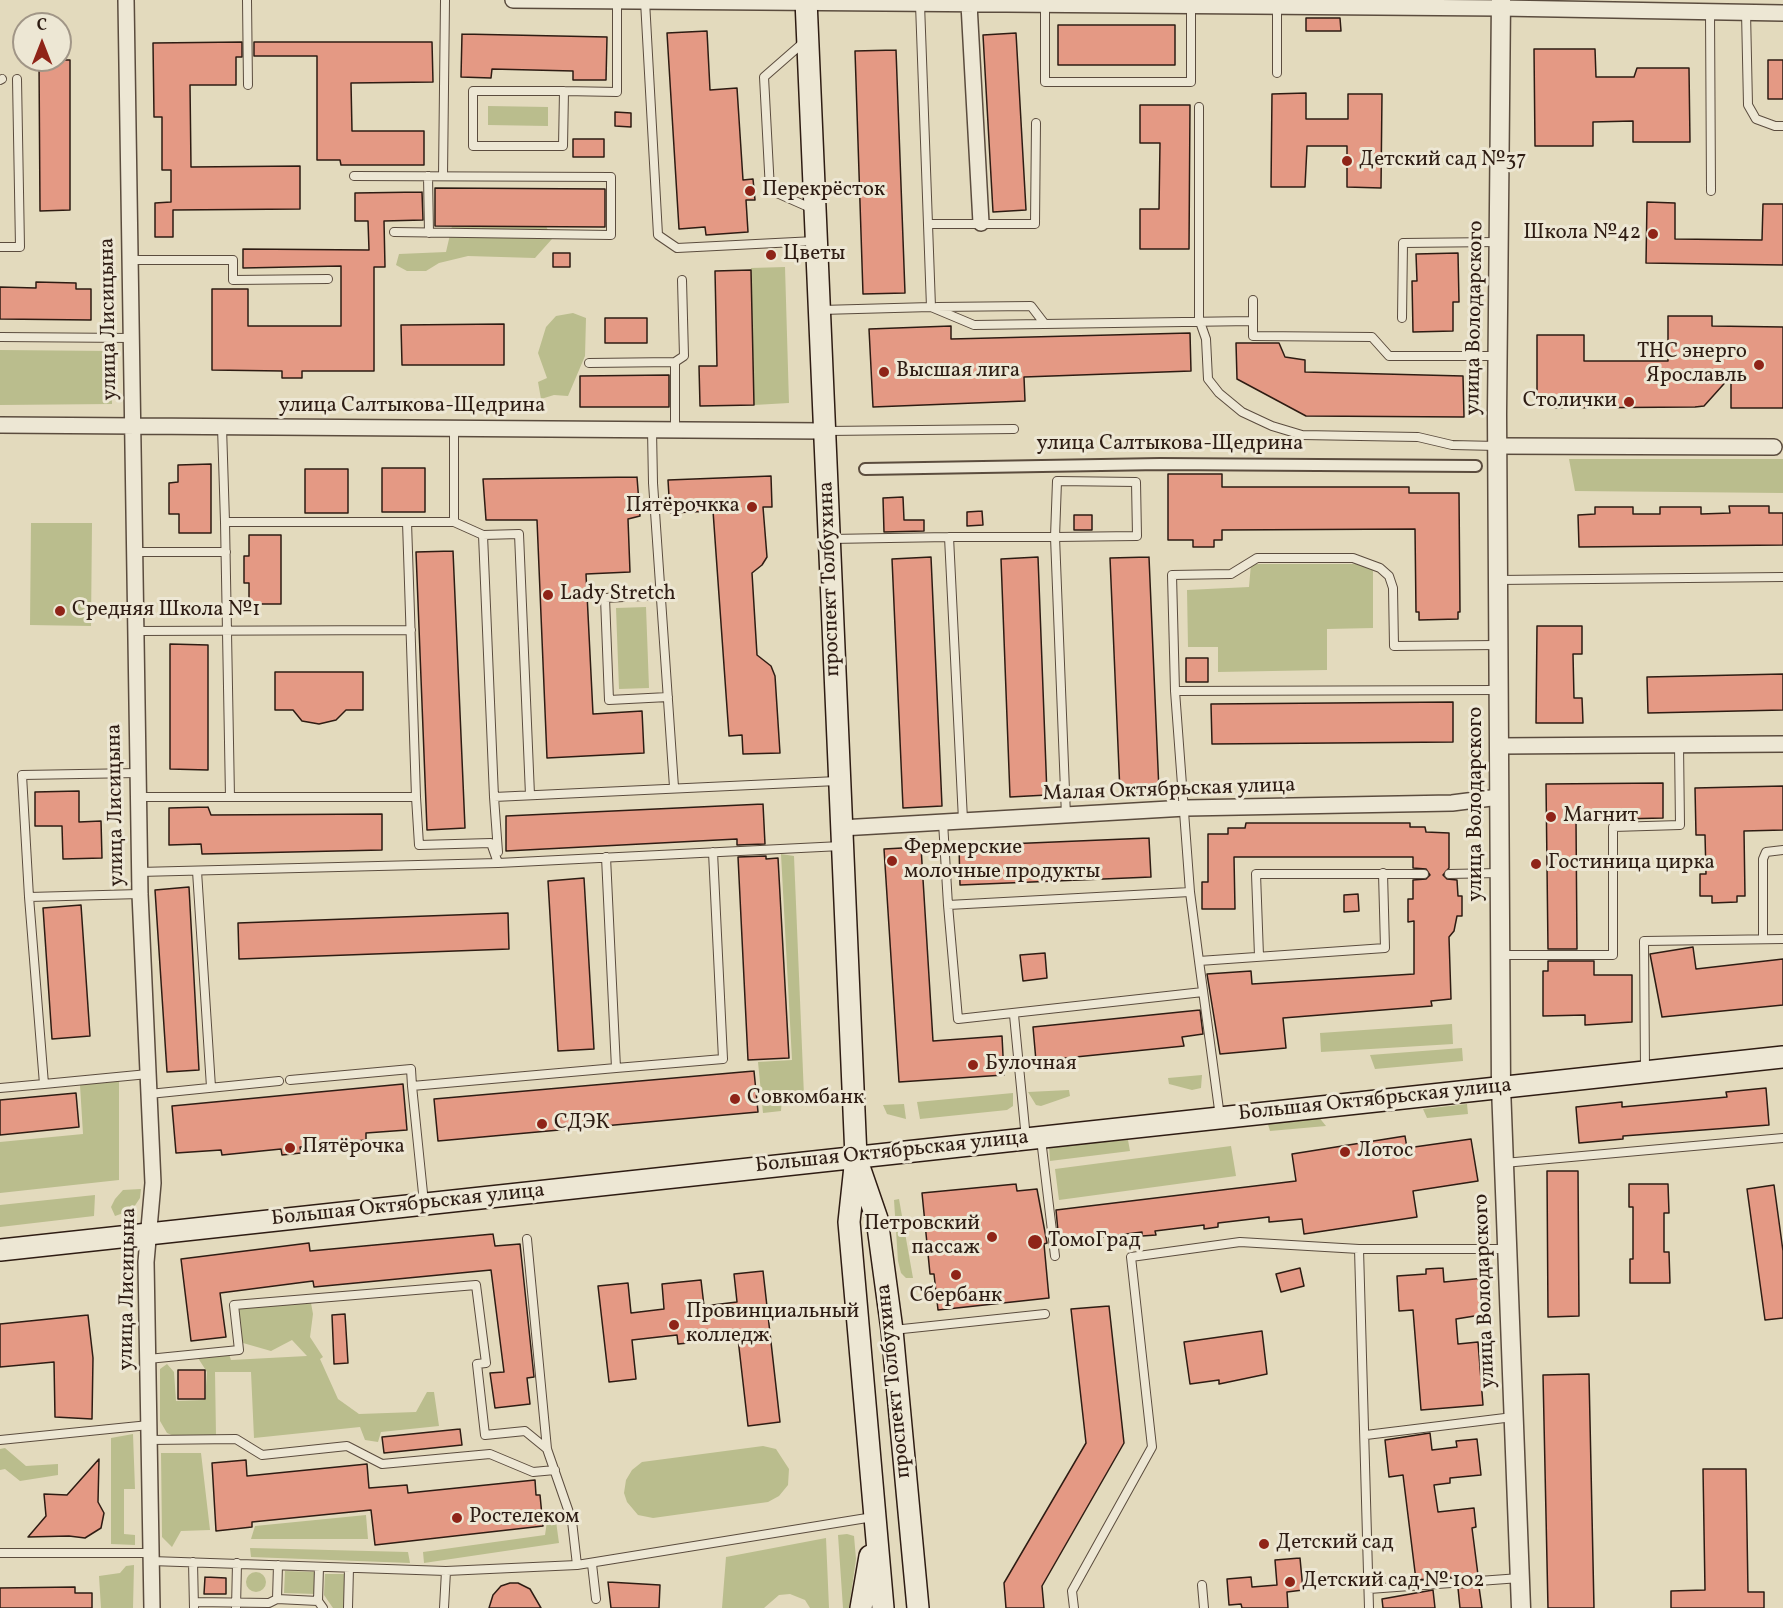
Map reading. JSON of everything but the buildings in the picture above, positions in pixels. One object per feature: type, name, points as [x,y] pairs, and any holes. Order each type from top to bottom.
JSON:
[{"type":"main road","name":"проспект Толбухина","points":[[806,1],[856,1158],[849,1222],[883,1608]]},
{"type":"main road","name":"Большая Октябрьская улица","points":[[0,1250],[1783,1057]]},
{"type":"main road","name":"проспект Толбухина","points":[[856,1158],[877,1219],[892,1330],[918,1608]]},
{"type":"main road","points":[[861,1608],[874,1517]]},
{"type":"street","name":"улица Лисицына","points":[[126,0],[139,872],[153,1183],[146,1262],[152,1608]]},
{"type":"street","points":[[513,0],[806,1],[920,4],[1099,2],[1277,7],[1501,4],[1783,13]]},
{"type":"street","points":[[969,4],[981,223]]},
{"type":"street","name":"улица Володарского","points":[[1501,4],[1497,356],[1501,1087],[1521,1608]]},
{"type":"street","name":"улица Салтыкова-Щедрина","points":[[0,424],[222,428],[824,431]]},
{"type":"street","points":[[1497,446],[1778,447]]},
{"type":"street","name":"улица Салтыкова-Щедрина","points":[[865,469],[1160,464],[1476,466]]},
{"type":"street","points":[[1499,746],[1783,744]]},
{"type":"street","name":"Малая Октябрьская улица","points":[[842,837],[963,820],[1186,808],[1452,803],[1499,797]]},
{"type":"lane","points":[[247,0],[248,85]]},
{"type":"lane","points":[[443,176],[445,0]]},
{"type":"lane","points":[[564,92],[563,146],[473,146],[473,91],[617,92],[617,1]]},
{"type":"lane","points":[[645,1],[658,235],[677,248],[816,241]]},
{"type":"lane","points":[[920,4],[931,307]]},
{"type":"lane","points":[[1045,4],[1045,81],[1056,82],[1191,82],[1202,4]]},
{"type":"lane","points":[[1277,7],[1277,74]]},
{"type":"lane","points":[[1710,12],[1711,191]]},
{"type":"lane","points":[[1746,12],[1748,105],[1756,119],[1783,126]]},
{"type":"lane","points":[[807,39],[764,77],[770,190],[815,210]]},
{"type":"lane","points":[[0,247],[20,247],[17,79]]},
{"type":"lane","points":[[1199,107],[1198,320],[1206,339],[1208,379],[1219,393],[1242,412],[1272,426],[1302,435],[1418,438],[1452,445],[1497,446]]},
{"type":"lane","points":[[929,224],[1035,224],[1036,123]]},
{"type":"lane","points":[[354,176],[611,177],[611,235],[394,232]]},
{"type":"lane","points":[[428,176],[429,232]]},
{"type":"lane","points":[[1402,318],[1403,243],[1499,242]]},
{"type":"lane","points":[[130,260],[233,260],[233,280],[328,279]]},
{"type":"lane","points":[[589,363],[675,362],[684,356],[682,280]]},
{"type":"lane","points":[[1253,300],[1253,336],[1372,337],[1389,356],[1497,356]]},
{"type":"lane","points":[[819,310],[1030,306],[1044,323]]},
{"type":"lane","points":[[931,307],[974,325],[1253,321]]},
{"type":"lane","points":[[0,337],[131,338]]},
{"type":"lane","points":[[675,362],[675,430]]},
{"type":"lane","points":[[222,428],[230,796]]},
{"type":"lane","points":[[454,428],[454,522]]},
{"type":"lane","points":[[824,431],[1014,429]]},
{"type":"lane","points":[[652,430],[674,787]]},
{"type":"lane","points":[[829,539],[949,537],[1055,537],[1137,536],[1136,482],[1057,481],[1055,537],[1066,816]]},
{"type":"lane","points":[[225,522],[454,522],[483,535],[519,534],[530,795]]},
{"type":"lane","points":[[407,522],[419,845],[491,843],[498,863]]},
{"type":"lane","points":[[483,535],[498,863]]},
{"type":"lane","points":[[949,537],[963,820]]},
{"type":"lane","points":[[134,552],[226,552]]},
{"type":"lane","points":[[1220,1118],[1190,892],[1186,808],[1175,691],[1172,575],[1232,574],[1257,558],[1353,558],[1380,568],[1389,576],[1393,588],[1394,646],[1499,645]]},
{"type":"lane","points":[[1498,580],[1783,577]]},
{"type":"lane","points":[[661,595],[605,598],[609,700],[668,697]]},
{"type":"lane","points":[[136,631],[411,630]]},
{"type":"lane","points":[[1175,691],[1499,690]]},
{"type":"lane","points":[[1500,955],[1613,954],[1613,827],[1680,825],[1679,745]]},
{"type":"lane","points":[[44,1084],[22,775],[138,773]]},
{"type":"lane","points":[[494,797],[839,780]]},
{"type":"lane","points":[[138,797],[416,797]]},
{"type":"lane","points":[[943,822],[958,1019],[1014,1015],[1203,992]]},
{"type":"lane","points":[[139,872],[498,863],[713,852],[842,837]]},
{"type":"lane","points":[[1763,939],[1763,859],[1766,852],[1783,850]]},
{"type":"lane","points":[[412,1086],[723,1059],[713,852]]},
{"type":"lane","points":[[606,857],[616,1068]]},
{"type":"lane","points":[[197,871],[211,1087]]},
{"type":"lane","points":[[1198,961],[1385,948],[1383,873]]},
{"type":"lane","points":[[1449,874],[1500,873]]},
{"type":"lane","points":[[1259,956],[1256,874],[1424,874]]},
{"type":"lane","points":[[948,904],[1190,892]]},
{"type":"lane","points":[[29,897],[140,894]]},
{"type":"lane","points":[[1645,1072],[1644,941],[1783,939]]},
{"type":"lane","points":[[1014,1015],[1055,1256]]},
{"type":"lane","points":[[290,1080],[411,1069],[425,1204]]},
{"type":"lane","points":[[0,1088],[148,1074]]},
{"type":"lane","points":[[148,1094],[279,1081]]},
{"type":"lane","points":[[1504,1163],[1783,1138]]},
{"type":"lane","points":[[527,1239],[547,1449],[572,1521],[577,1564]]},
{"type":"lane","points":[[1074,1608],[1072,1591],[1152,1447],[1131,1257],[1240,1242],[1359,1249],[1507,1249]]},
{"type":"lane","points":[[1359,1249],[1366,1435],[1369,1608]]},
{"type":"lane","points":[[148,1359],[239,1350],[234,1305],[476,1285],[486,1363],[477,1364],[485,1436],[525,1431],[547,1449]]},
{"type":"lane","points":[[892,1330],[1045,1314]]},
{"type":"lane","points":[[1366,1435],[1514,1417]]},
{"type":"lane","points":[[0,1440],[149,1433],[236,1439],[262,1455],[347,1446],[382,1464],[490,1454],[533,1472],[555,1470]]},
{"type":"lane","points":[[0,1553],[151,1557],[193,1562],[446,1571],[592,1564],[874,1517]]},
{"type":"lane","points":[[193,1562],[194,1605],[269,1603],[277,1599],[321,1604],[319,1567]]},
{"type":"lane","points":[[236,1605],[237,1563]]},
{"type":"lane","points":[[592,1564],[596,1599]]},
{"type":"lane","points":[[277,1599],[278,1565]]},
{"type":"lane","points":[[348,1608],[349,1568]]},
{"type":"lane","points":[[444,1608],[446,1571]]},
{"type":"lane","points":[[1369,1589],[1520,1578]]},
{"type":"lane","points":[[1202,1585],[1204,1608]]},
{"type":"green space","points":[[488,106],[548,107],[548,126],[488,125]]},
{"type":"green space","points":[[452,226],[546,226],[552,239],[535,258],[468,256],[439,263],[426,271],[407,271],[396,265],[399,254],[446,252]]},
{"type":"green space","points":[[785,267],[789,403],[754,405],[751,268]]},
{"type":"green space","points":[[573,313],[586,318],[585,356],[568,396],[554,395],[541,399],[538,382],[547,378],[538,353],[546,327],[556,316]]},
{"type":"green space","points":[[0,350],[111,351],[112,404],[0,405]]},
{"type":"green space","points":[[1569,459],[1783,459],[1783,493],[1575,491]]},
{"type":"green space","points":[[31,523],[92,523],[91,626],[30,625]]},
{"type":"green space","points":[[1251,564],[1373,564],[1373,628],[1327,629],[1327,670],[1218,672],[1218,647],[1188,647],[1187,590],[1249,587]]},
{"type":"green space","points":[[646,607],[649,688],[619,689],[616,608]]},
{"type":"green space","points":[[781,854],[794,856],[804,1096],[782,1098],[781,1111],[763,1113],[758,1062],[792,1060]]},
{"type":"green space","points":[[1452,1024],[1453,1044],[1321,1052],[1320,1033]]},
{"type":"green space","points":[[1462,1048],[1463,1061],[1375,1069],[1370,1055]]},
{"type":"green space","points":[[1202,1075],[1201,1088],[1192,1090],[1169,1084],[1168,1078]]},
{"type":"green space","points":[[119,1081],[119,1180],[0,1193],[0,1142],[83,1134],[80,1085]]},
{"type":"green space","points":[[1069,1090],[1070,1096],[1041,1106],[1036,1105],[1028,1092]]},
{"type":"green space","points":[[1013,1093],[1013,1106],[1007,1110],[920,1119],[917,1102]]},
{"type":"green space","points":[[904,1104],[906,1119],[887,1114],[883,1105]]},
{"type":"green space","points":[[1467,1104],[1468,1114],[1427,1118],[1423,1109]]},
{"type":"green space","points":[[1318,1116],[1326,1126],[1270,1131],[1267,1121]]},
{"type":"green space","points":[[1128,1140],[1130,1151],[1050,1161],[1049,1147]]},
{"type":"green space","points":[[1231,1146],[1236,1176],[1059,1200],[1055,1169]]},
{"type":"green space","points":[[141,1189],[140,1198],[132,1210],[115,1216],[111,1207],[123,1190]]},
{"type":"green space","points":[[95,1195],[94,1216],[0,1227],[0,1205]]},
{"type":"green space","points":[[899,1199],[913,1278],[906,1278],[901,1273],[898,1261],[894,1200]]},
{"type":"green space","points":[[311,1303],[313,1314],[310,1337],[323,1357],[320,1359],[338,1399],[359,1414],[416,1412],[427,1392],[434,1392],[439,1426],[381,1432],[378,1442],[365,1440],[360,1427],[254,1438],[251,1372],[215,1372],[216,1436],[174,1436],[167,1433],[160,1421],[160,1369],[167,1364],[174,1372],[176,1401],[205,1400],[207,1372],[198,1358],[229,1354],[231,1360],[307,1356],[292,1340],[271,1351],[243,1343],[239,1335],[236,1307]]},
{"type":"green space","points":[[133,1434],[135,1489],[124,1489],[124,1534],[135,1535],[135,1545],[111,1544],[111,1438]]},
{"type":"green space","points":[[763,1446],[776,1449],[789,1469],[788,1485],[779,1496],[768,1502],[653,1518],[638,1515],[627,1502],[624,1493],[626,1480],[632,1470],[642,1462]]},
{"type":"green space","points":[[5,1448],[26,1466],[58,1464],[58,1475],[20,1481],[5,1469],[0,1470],[0,1449]]},
{"type":"green space","points":[[161,1453],[201,1453],[210,1530],[181,1531],[172,1547],[162,1537]]},
{"type":"green space","points":[[555,1514],[559,1543],[424,1563],[423,1552],[545,1535],[548,1515]]},
{"type":"green space","points":[[366,1515],[368,1539],[251,1539],[255,1526]]},
{"type":"green space","points":[[838,1535],[854,1536],[856,1559],[849,1608],[843,1608]]},
{"type":"green space","points":[[826,1538],[829,1608],[810,1608],[805,1600],[790,1594],[779,1595],[764,1608],[722,1608],[726,1557]]},
{"type":"green space","points":[[250,1548],[408,1552],[410,1563],[251,1557]]},
{"type":"green space","points":[[134,1565],[133,1608],[101,1608],[99,1576],[120,1573],[126,1566]]},
{"type":"green space","points":[[285,1571],[316,1572],[315,1594],[284,1593]]},
{"type":"green space","points":[[252,1572],[260,1572],[266,1578],[266,1586],[260,1592],[252,1592],[246,1586],[246,1578]]},
{"type":"green space","points":[[325,1574],[344,1574],[344,1608],[333,1608],[324,1595]]},
{"type":"place","name":"Детский сад №37","points":[[1347,161]]},
{"type":"place","name":"Перекрёсток","points":[[750,191]]},
{"type":"place","name":"Школа №42","points":[[1653,234]]},
{"type":"place","name":"Цветы","points":[[771,255]]},
{"type":"place","name":"ТНС энерго Ярославль","points":[[1759,365]]},
{"type":"place","name":"Высшая лига","points":[[884,372]]},
{"type":"place","name":"Столички","points":[[1629,402]]},
{"type":"place","name":"Пятёрочкка","points":[[752,507]]},
{"type":"place","name":"Lady Stretch","points":[[548,595]]},
{"type":"place","name":"Средняя Школа №1","points":[[60,611]]},
{"type":"place","name":"Магнит","points":[[1551,817]]},
{"type":"place","name":"Фермерские молочные продукты","points":[[892,861]]},
{"type":"place","name":"Гостиница цирка","points":[[1536,864]]},
{"type":"place","name":"Булочная","points":[[973,1065]]},
{"type":"place","name":"Совкомбанк","points":[[735,1099]]},
{"type":"place","name":"СДЭК","points":[[542,1124]]},
{"type":"place","name":"Пятёрочка","points":[[290,1148]]},
{"type":"place","name":"Лотос","points":[[1345,1152]]},
{"type":"place","name":"Петровский пассаж","points":[[992,1237]]},
{"type":"place","name":"ТомоГрад","points":[[1035,1242]]},
{"type":"place","name":"Сбербанк","points":[[956,1275]]},
{"type":"place","name":"Провинциальный колледж","points":[[674,1325]]},
{"type":"place","name":"Ростелеком","points":[[457,1518]]},
{"type":"place","name":"Детский сад","points":[[1264,1544]]},
{"type":"place","name":"Детский сад № 102","points":[[1290,1582]]}]
